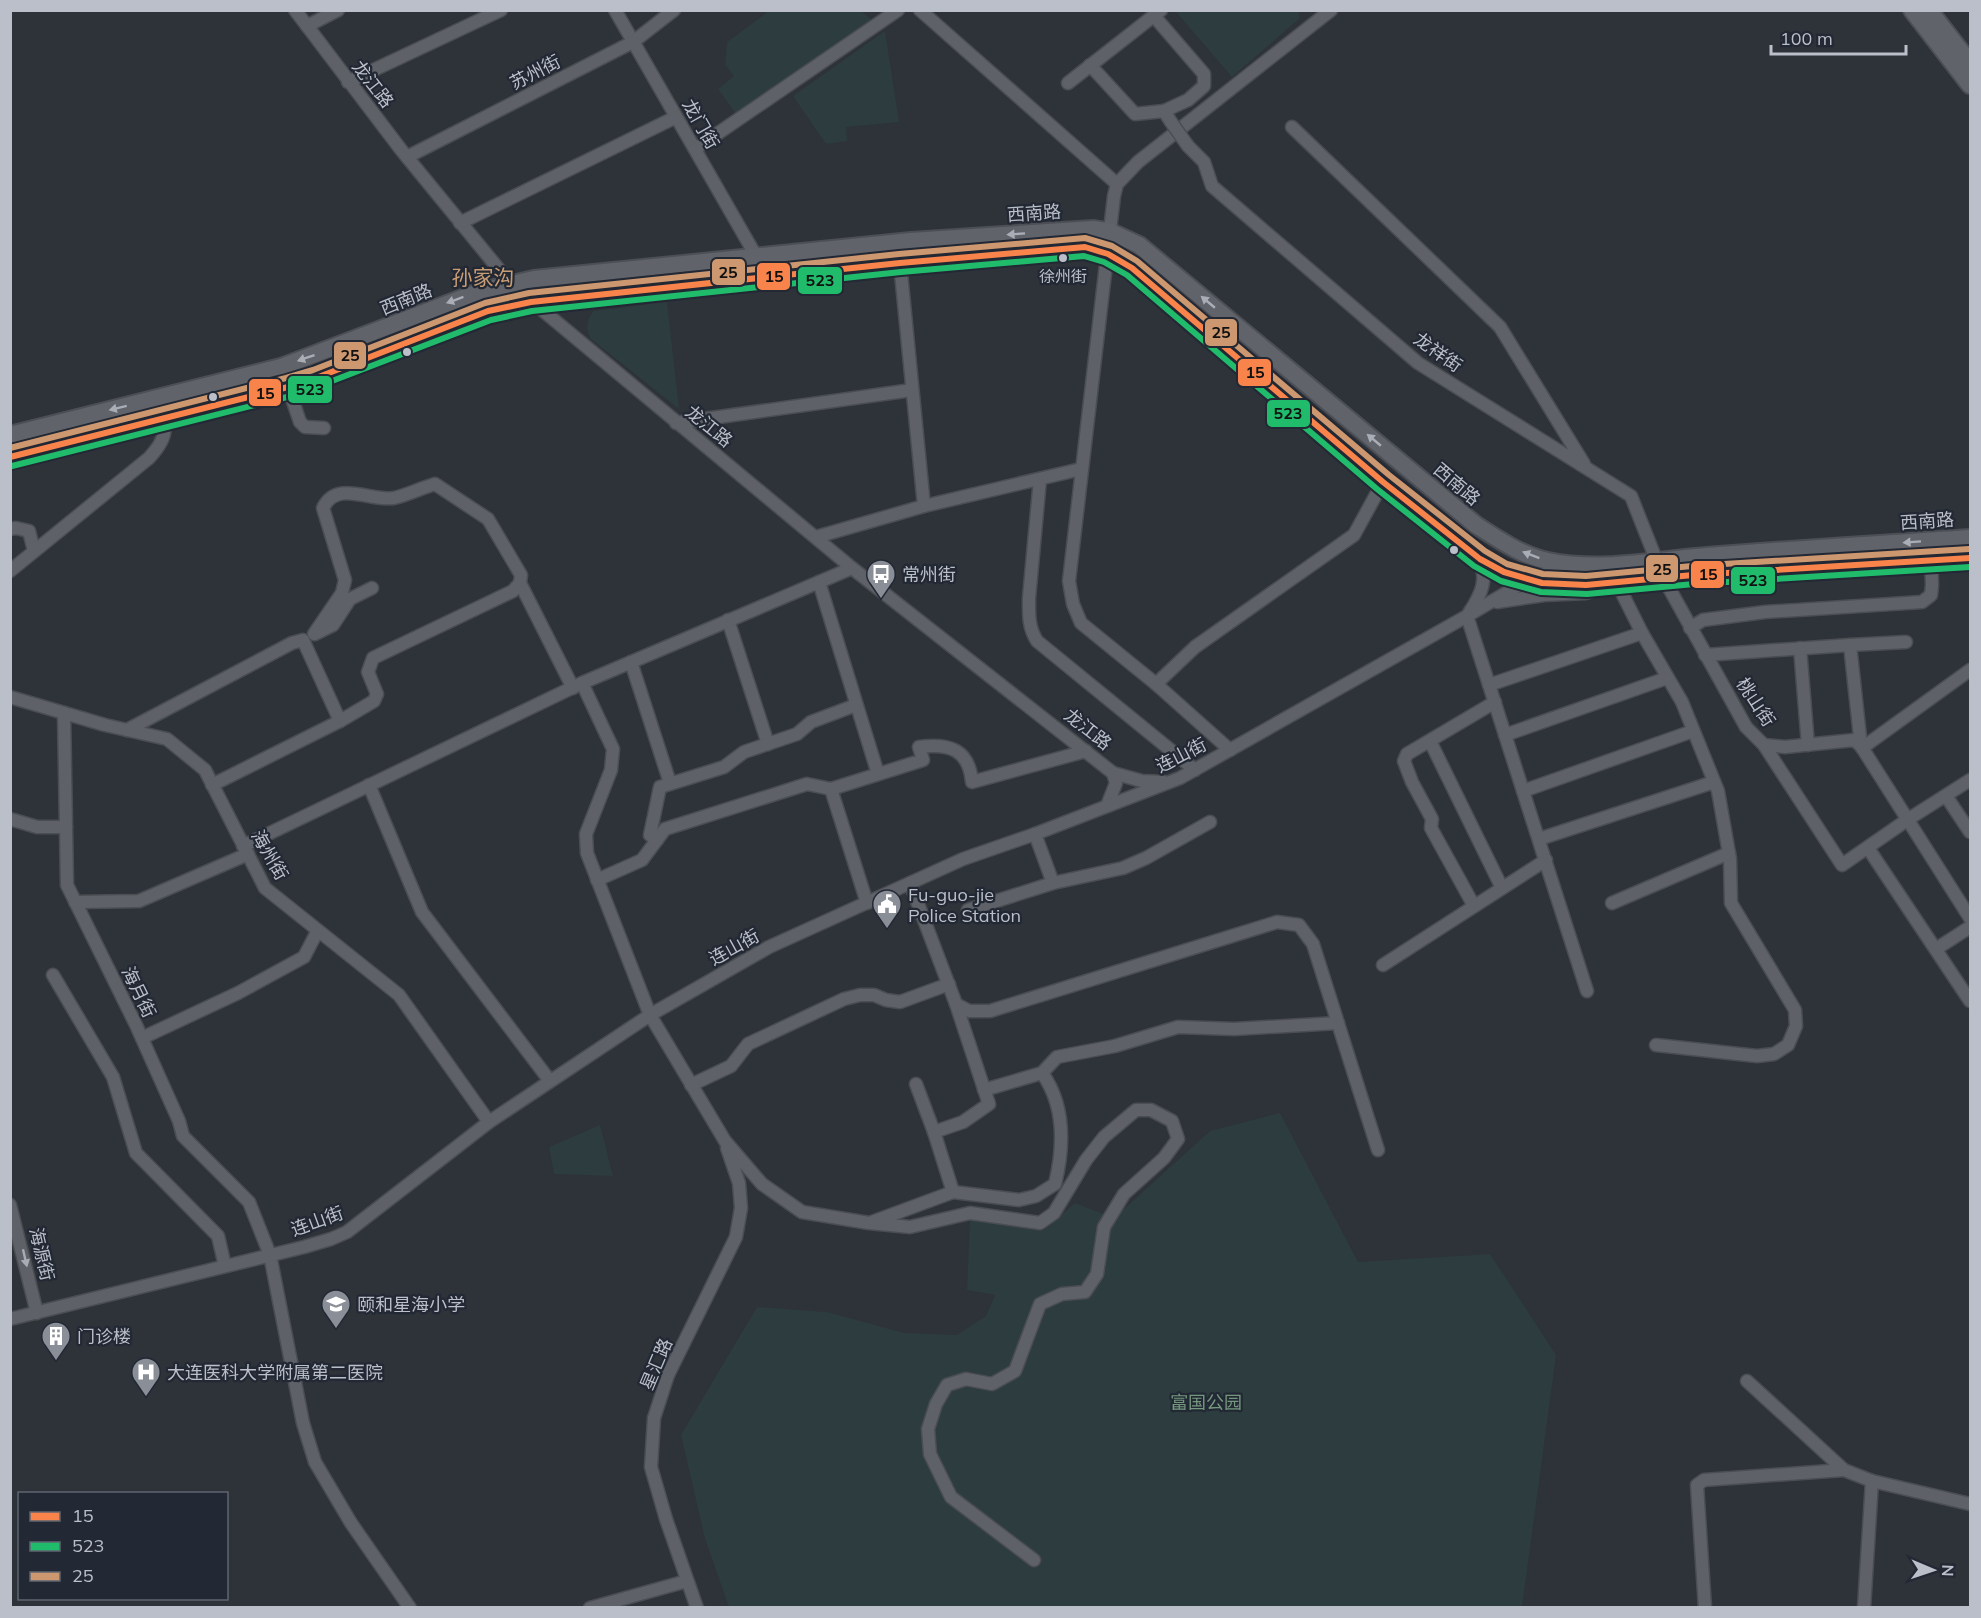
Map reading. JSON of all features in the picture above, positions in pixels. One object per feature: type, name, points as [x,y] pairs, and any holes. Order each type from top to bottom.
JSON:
[{"type":"main road","points":[[1912,10],[1971,84]]},
{"type":"main road","points":[[1929,10],[1971,63]]},
{"type":"main road","name":"西南路","points":[[10,435],[281,367],[458,299],[534,279],[898,242],[1094,229],[1111,232],[1139,245],[1476,525],[1530,556],[1549,561],[1660,570],[1971,558]]},
{"type":"main road","points":[[898,242],[900,263]]},
{"type":"main road","name":"西南路","points":[[531,302],[900,263],[1085,247],[1108,254],[1132,268],[1383,482],[1476,555],[1490,565],[1527,579],[1586,585],[1616,581],[1704,556],[1971,538]]},
{"type":"main road","points":[[758,256],[763,277]]},
{"type":"main road","points":[[10,457],[288,387],[488,311],[531,302]]},
{"type":"main road","points":[[28,430],[33,451]]},
{"type":"street","name":"龙江路","points":[[295,10],[348,82],[460,223],[511,284],[531,302],[852,568],[1113,772],[1142,781],[1171,782]]},
{"type":"street","points":[[307,26],[338,10]]},
{"type":"street","points":[[348,82],[501,10]]},
{"type":"street","name":"龙门街","points":[[615,10],[758,256]]},
{"type":"street","name":"苏州街","points":[[407,157],[633,42],[674,10]]},
{"type":"street","points":[[695,150],[898,10]]},
{"type":"street","points":[[920,10],[1117,184]]},
{"type":"street","points":[[1230,750],[1156,684],[1082,623],[1072,604],[1069,581],[1117,184],[1138,162],[1331,10]]},
{"type":"street","points":[[1068,83],[1090,65],[1158,13],[1204,74],[1204,86],[1188,100],[1164,111],[1135,114],[1090,65]]},
{"type":"street","name":"龙祥街","points":[[1164,111],[1188,146],[1203,162],[1212,186],[1418,363],[1631,496],[1660,570]]},
{"type":"street","points":[[460,223],[676,117]]},
{"type":"street","points":[[1292,127],[1500,327],[1586,468]]},
{"type":"street","points":[[900,263],[924,506]]},
{"type":"street","points":[[288,387],[300,422],[305,427],[324,428]]},
{"type":"street","points":[[676,423],[912,390]]},
{"type":"street","points":[[10,571],[149,458],[160,446],[164,438],[165,425],[156,398]]},
{"type":"street","points":[[816,537],[924,506],[1082,469]]},
{"type":"street","points":[[1040,479],[1028,618],[1032,633],[1037,641],[1195,770]]},
{"type":"street","points":[[1156,684],[1194,647],[1354,536],[1383,482]]},
{"type":"street","points":[[212,785],[340,721],[374,701],[377,694],[368,672],[374,658],[513,591],[520,583],[521,575],[488,519],[435,484],[392,498],[347,493],[335,496],[325,503],[323,508],[345,580],[342,593],[309,637]]},
{"type":"street","points":[[10,529],[28,531],[34,551]]},
{"type":"street","points":[[1476,555],[1485,575],[1480,593],[1467,616],[1587,991]]},
{"type":"street","points":[[1690,628],[1703,620],[1765,612],[1922,602],[1931,596],[1931,560]]},
{"type":"street","name":"连山街","points":[[10,1319],[270,1255],[331,1239],[347,1232],[489,1122],[650,1015],[769,947],[963,859],[1171,782],[1538,574],[1546,572],[1595,574],[1609,566]]},
{"type":"street","points":[[75,902],[139,900],[245,850],[369,785],[577,685],[852,568]]},
{"type":"street","name":"桃山街","points":[[1660,570],[1746,727],[1764,745],[1785,747],[1854,740],[1862,747]]},
{"type":"street","points":[[1487,604],[1526,597],[1586,593],[1616,581],[1642,633],[1682,702],[1718,791],[1729,853],[1731,903],[1795,1010],[1796,1026],[1788,1045],[1774,1054],[1757,1056],[1656,1045]]},
{"type":"street","points":[[819,582],[878,774]]},
{"type":"street","points":[[520,583],[613,749],[611,770],[586,834],[587,853],[650,1015],[725,1141],[762,1184],[802,1212],[869,1223],[909,1227],[970,1213],[1040,1223],[1054,1213],[1086,1160],[1104,1137],[1136,1110],[1151,1110],[1172,1121],[1178,1139],[1164,1158],[1124,1194],[1104,1227],[1097,1274],[1085,1292],[1062,1294],[1040,1304],[1015,1371],[992,1384],[966,1379],[947,1385],[933,1412],[928,1429],[930,1454],[951,1497],[1034,1560]]},
{"type":"street","points":[[127,730],[292,643],[333,625],[350,599],[372,588]]},
{"type":"street","points":[[728,621],[768,744]]},
{"type":"street","points":[[1489,685],[1642,633]]},
{"type":"street","points":[[309,637],[340,721]]},
{"type":"street","points":[[1705,655],[1906,642]]},
{"type":"street","points":[[1850,645],[1862,747],[1971,918]]},
{"type":"street","points":[[1800,648],[1808,745]]},
{"type":"street","points":[[632,662],[670,783]]},
{"type":"street","points":[[1862,747],[1971,670]]},
{"type":"street","points":[[1505,735],[1667,678]]},
{"type":"street","name":"海州街","points":[[10,697],[167,739],[205,770],[265,888],[399,995],[489,1122]]},
{"type":"street","points":[[1474,906],[1431,828],[1432,819],[1412,782],[1404,761],[1407,754],[1495,702]]},
{"type":"street","points":[[657,840],[651,835],[660,786],[724,767],[744,752],[797,734],[812,722],[856,705]]},
{"type":"street","name":"海月街","points":[[64,713],[67,885],[142,1038],[179,1121],[183,1136],[249,1202],[270,1255],[303,1423],[315,1461],[351,1523],[410,1608]]},
{"type":"street","points":[[1523,791],[1694,731]]},
{"type":"street","points":[[1430,741],[1502,888]]},
{"type":"street","points":[[597,880],[642,860],[665,829],[807,784],[831,789],[923,760],[919,747],[935,745],[958,752],[971,767],[972,782],[1086,751]]},
{"type":"street","points":[[1764,745],[1842,865],[1907,820],[1971,780]]},
{"type":"street","points":[[1107,806],[1116,783],[1113,772]]},
{"type":"street","points":[[1539,839],[1714,782]]},
{"type":"street","points":[[369,785],[422,912],[550,1081]]},
{"type":"street","points":[[831,789],[867,903]]},
{"type":"street","points":[[1946,796],[1971,832]]},
{"type":"street","points":[[10,819],[37,826],[66,827]]},
{"type":"street","points":[[968,910],[1053,883],[1123,868],[1146,858],[1210,822]]},
{"type":"street","points":[[1035,834],[1053,883]]},
{"type":"street","points":[[1868,848],[1971,1000]]},
{"type":"street","points":[[1612,903],[1729,853]]},
{"type":"street","points":[[1383,965],[1546,860]]},
{"type":"street","points":[[910,883],[956,1004],[989,1104],[963,1122],[934,1132]]},
{"type":"street","points":[[956,1004],[969,1011],[990,1011],[1277,922],[1299,925],[1313,944],[1378,1150]]},
{"type":"street","points":[[1936,949],[1971,927]]},
{"type":"street","points":[[142,1038],[237,993],[304,957],[317,932]]},
{"type":"street","points":[[53,975],[113,1077],[136,1153],[218,1236],[225,1266]]},
{"type":"street","points":[[691,1085],[731,1066],[748,1044],[844,999],[860,995],[900,1002],[948,984]]},
{"type":"street","points":[[984,1090],[1042,1073],[1057,1057],[1115,1046],[1178,1027],[1234,1029],[1338,1023]]},
{"type":"street","points":[[869,1223],[952,1191],[1019,1200],[1036,1196],[1055,1184],[1060,1162],[1060,1115],[1051,1086],[1042,1073]]},
{"type":"street","points":[[916,1084],[952,1191]]},
{"type":"street","name":"星汇路","points":[[697,1608],[666,1520],[651,1467],[654,1418],[668,1375],[736,1237],[741,1208],[739,1183],[725,1141]]},
{"type":"street","name":"海源街","points":[[10,1205],[37,1312]]},
{"type":"street","points":[[1747,1381],[1844,1470],[1872,1481],[1971,1504]]},
{"type":"street","points":[[1705,1608],[1697,1485],[1704,1480],[1844,1470]]},
{"type":"street","points":[[1864,1608],[1872,1481]]},
{"type":"street","points":[[590,1608],[687,1581]]},
{"type":"green space","points":[[1178,10],[1298,11],[1300,18],[1232,77],[1176,12]]},
{"type":"green space","points":[[769,11],[861,11],[875,22],[739,118],[718,89],[734,76],[725,65],[727,42]]},
{"type":"green space","points":[[885,31],[899,122],[846,127],[847,141],[826,144],[793,96]]},
{"type":"green space","points":[[667,302],[679,409],[591,339],[587,328],[593,311]]},
{"type":"green space","name":"富国公园","points":[[1280,1113],[1358,1262],[1490,1254],[1556,1355],[1522,1607],[729,1607],[705,1539],[681,1435],[757,1307],[827,1312],[904,1333],[957,1335],[986,1316],[995,1295],[967,1290],[970,1220],[1044,1230],[1075,1203],[1114,1218],[1210,1131]]},
{"type":"green space","points":[[600,1125],[613,1176],[554,1174],[549,1147]]},
{"type":"transit line","name":"25","points":[[10,448],[313,370],[485,303],[529,293],[899,254],[1085,238],[1112,246],[1137,261],[1389,475],[1485,551],[1507,564],[1543,574],[1586,576],[1692,566],[1969,549]]},
{"type":"transit line","name":"15","points":[[10,457],[288,387],[488,311],[531,302],[900,263],[1085,247],[1108,254],[1132,268],[1383,482],[1480,559],[1504,572],[1542,583],[1586,585],[1693,575],[1970,558]]},
{"type":"transit line","name":"523","points":[[12,466],[291,396],[491,320],[532,311],[901,272],[1084,256],[1104,262],[1127,275],[1377,489],[1474,566],[1501,581],[1541,592],[1587,594],[1694,584],[1970,567]]},
{"type":"place","name":"徐州街","points":[[1063,258]]},
{"type":"place","name":"常州街","points":[[881,600]]},
{"type":"place","name":"Fu-guo-jie Police Station","points":[[887,930]]},
{"type":"place","name":"颐和星海小学","points":[[336,1330]]},
{"type":"place","name":"门诊楼","points":[[56,1362]]},
{"type":"place","name":"大连医科大学附属第二医院","points":[[146,1398]]},
{"type":"district","name":"孙家沟","points":[[483,277]]}]
